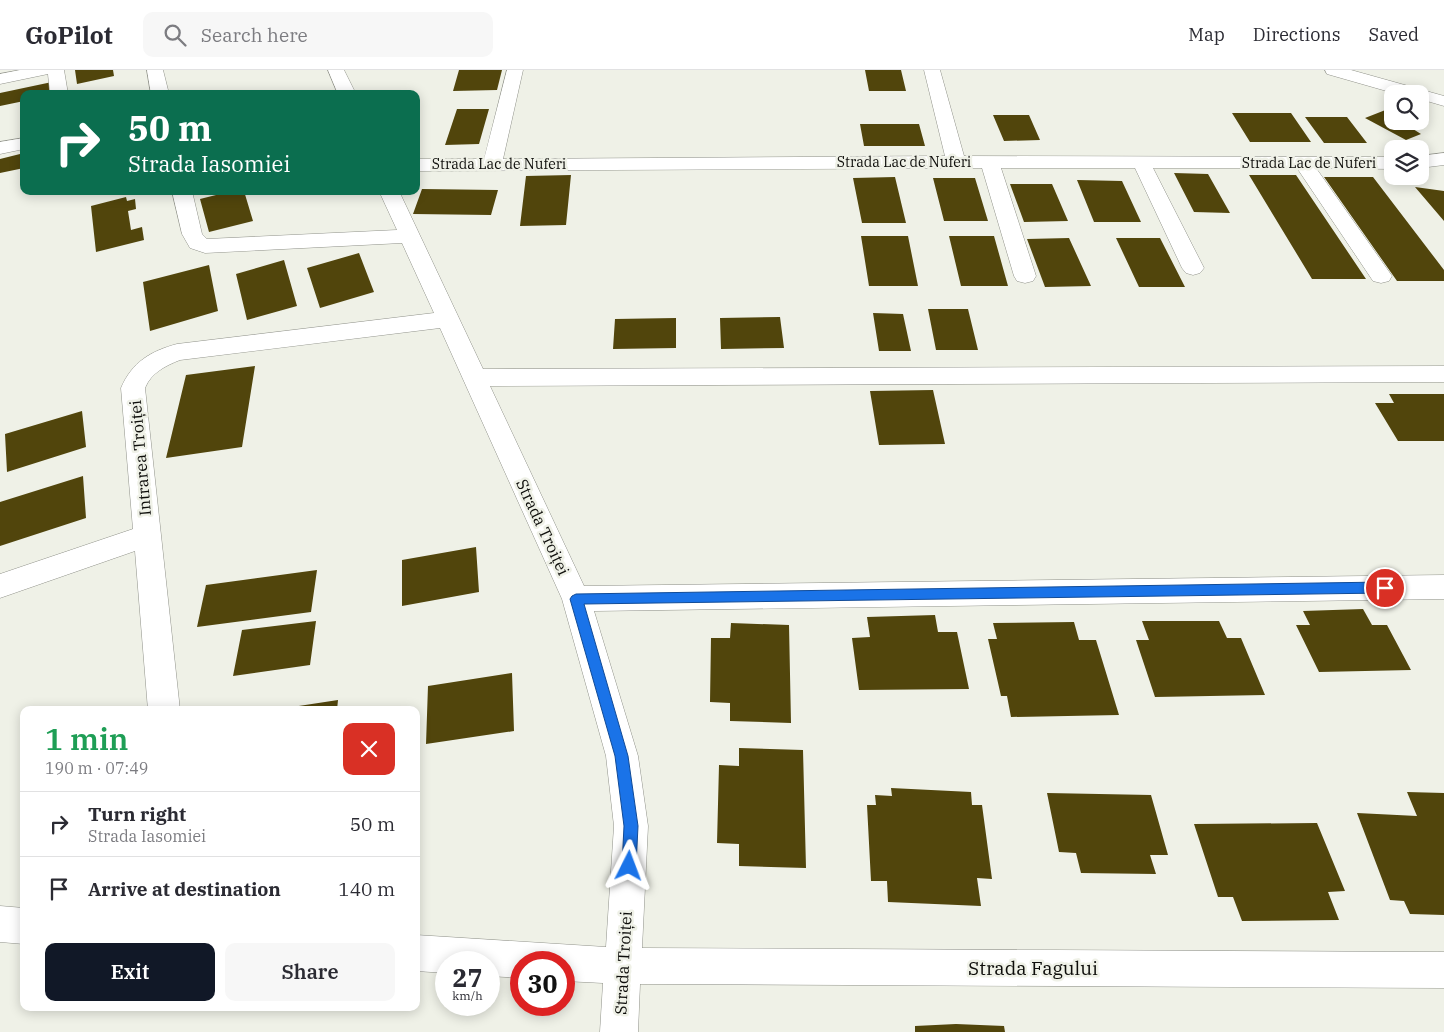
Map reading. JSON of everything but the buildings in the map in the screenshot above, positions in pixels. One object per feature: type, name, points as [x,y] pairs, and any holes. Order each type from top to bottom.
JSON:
[{"type":"street","points":[[0,79],[45,70]]},
{"type":"street","points":[[56,70],[58,90]]},
{"type":"street","points":[[155,70],[159,90]]},
{"type":"street","points":[[336,70],[344,90]]},
{"type":"street","points":[[492,164],[515,70]]},
{"type":"street","points":[[932,70],[956,162]]},
{"type":"street","points":[[1333,70],[1387,85]]},
{"type":"street","points":[[1429,97],[1444,101]]},
{"type":"street","points":[[0,148],[20,144]]},
{"type":"street","points":[[1429,160],[1444,158]]},
{"type":"street","name":"Strada Lac de Nuferi","points":[[420,165],[956,162],[1384,163]]},
{"type":"street","points":[[990,162],[1025,276]]},
{"type":"street","points":[[1141,162],[1193,268]]},
{"type":"street","points":[[1303,163],[1381,276]]},
{"type":"street","points":[[183,195],[196,243],[206,246],[411,236]]},
{"type":"street","name":"Strada Troiței","points":[[392,195],[576,599],[622,756],[631,826],[619,1032]]},
{"type":"street","name":"Intrarea Troiței","points":[[164,706],[133,388],[136,378],[146,366],[177,352],[448,320]]},
{"type":"street","points":[[474,378],[1444,374]]},
{"type":"street","points":[[0,586],[147,536]]},
{"type":"street","points":[[576,599],[1444,587]]},
{"type":"street","points":[[0,924],[20,926]]},
{"type":"street","name":"Strada Fagului","points":[[420,953],[623,966],[1444,970]]},
{"type":"route","points":[[629,866],[631,826],[622,756],[576,599],[1385,588]]}]
